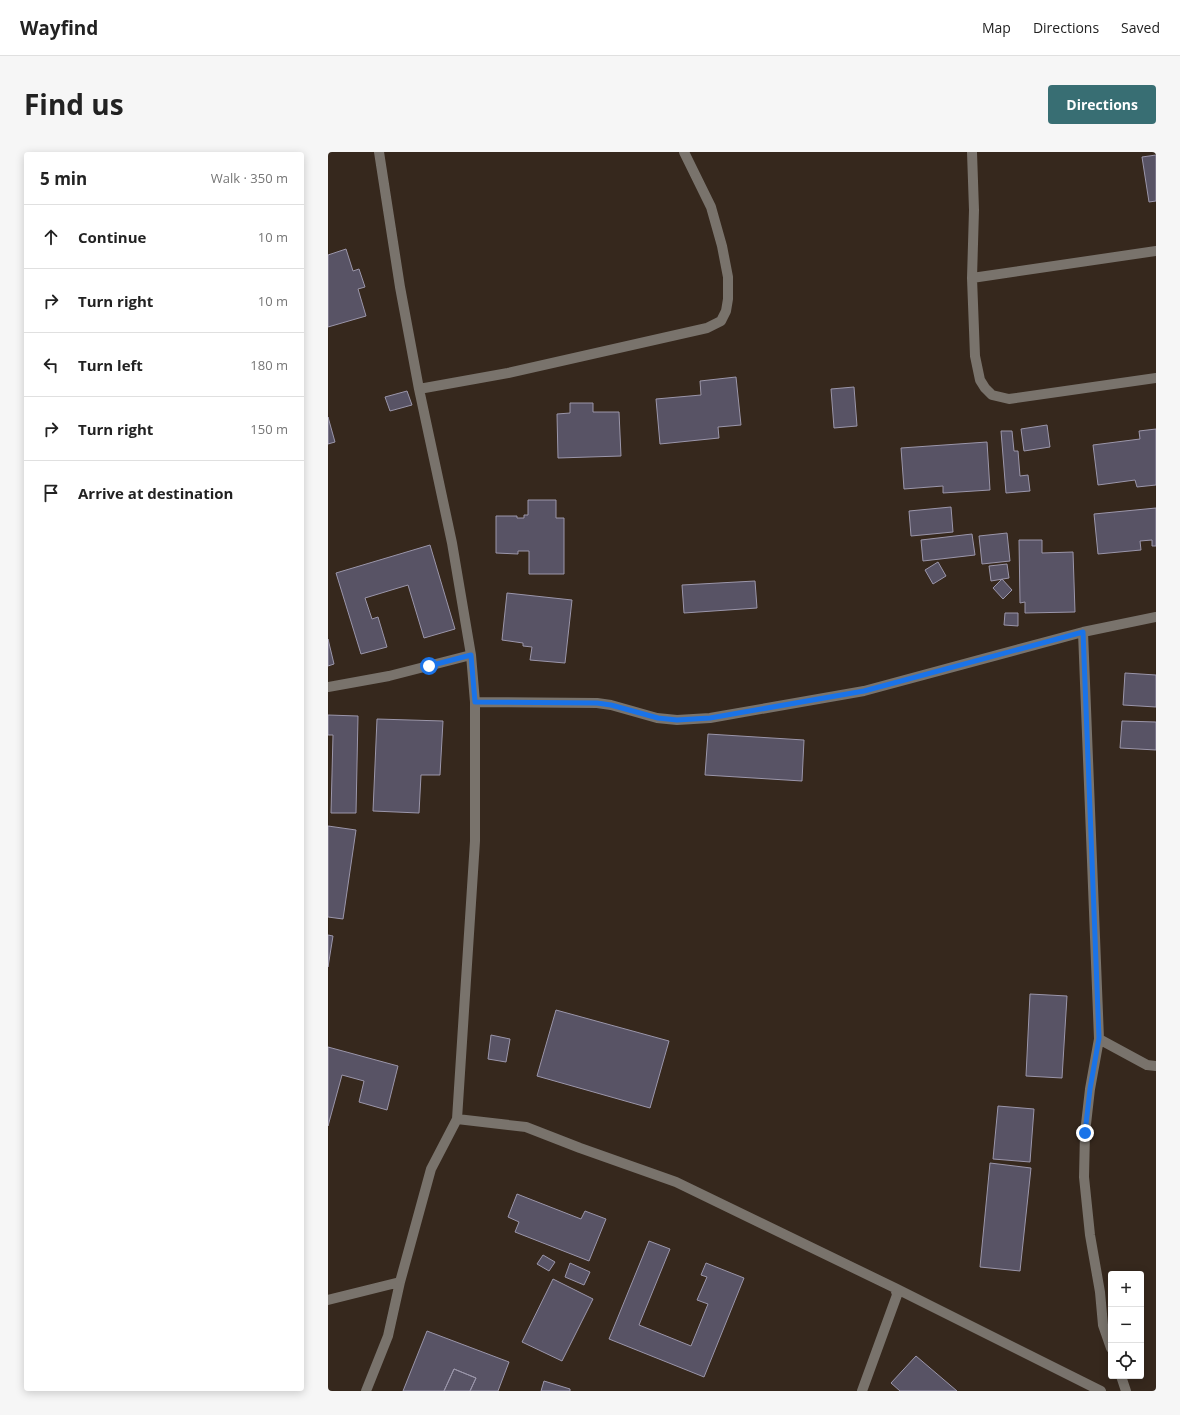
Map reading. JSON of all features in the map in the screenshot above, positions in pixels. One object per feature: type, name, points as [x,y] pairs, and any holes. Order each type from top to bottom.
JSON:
[{"type":"street","points":[[366,1391],[388,1336],[400,1282],[430,1169],[457,1119],[475,841],[475,702],[471,655],[452,543],[419,389],[399,280],[379,152]]},
{"type":"street","points":[[419,389],[508,373],[708,328],[721,320],[726,311],[728,299],[728,277],[722,246],[711,207],[684,152]]},
{"type":"street","points":[[972,152],[974,210],[972,278],[975,356],[980,380],[992,396],[1009,399],[1156,378]]},
{"type":"street","points":[[972,278],[1156,251]]},
{"type":"street","points":[[475,702],[597,703],[611,705],[658,718],[677,720],[710,718],[864,691],[1083,632],[1156,617]]},
{"type":"street","points":[[1083,632],[1099,1038],[1090,1089],[1085,1133],[1084,1177],[1090,1235],[1100,1292],[1103,1325],[1109,1343]]},
{"type":"street","points":[[328,687],[389,676],[471,655]]},
{"type":"street","points":[[1099,1038],[1147,1065],[1156,1066]]},
{"type":"street","points":[[457,1119],[526,1127],[676,1182],[895,1288],[1101,1391]]},
{"type":"street","points":[[328,1300],[400,1282]]},
{"type":"street","points":[[862,1391],[897,1295],[895,1288]]},
{"type":"street","points":[[1122,1379],[1126,1391]]},
{"type":"building","points":[[1156,155],[1156,201],[1149,202],[1142,157]]},
{"type":"building","points":[[346,249],[353,271],[359,269],[365,287],[358,289],[366,316],[328,327],[328,255]]},
{"type":"building","points":[[736,377],[741,425],[718,427],[719,438],[660,444],[656,399],[701,395],[700,381]]},
{"type":"building","points":[[854,387],[857,426],[834,428],[831,389]]},
{"type":"building","points":[[407,391],[412,405],[390,411],[385,397]]},
{"type":"building","points":[[570,403],[593,403],[593,412],[619,412],[621,456],[558,458],[557,414],[570,413]]},
{"type":"building","points":[[328,417],[335,442],[328,444]]},
{"type":"building","points":[[1047,425],[1050,447],[1024,451],[1021,429]]},
{"type":"building","points":[[1156,429],[1156,485],[1137,487],[1135,480],[1098,485],[1093,445],[1140,439],[1139,431]]},
{"type":"building","points":[[1001,431],[1012,431],[1014,451],[1018,451],[1020,476],[1028,475],[1030,491],[1006,493]]},
{"type":"building","points":[[987,442],[990,490],[943,493],[943,486],[904,489],[901,448]]},
{"type":"building","points":[[528,500],[556,500],[556,518],[564,518],[564,574],[529,574],[529,551],[518,551],[518,554],[496,553],[496,516],[517,516],[517,518],[524,518],[524,515],[528,515]]},
{"type":"building","points":[[951,507],[953,532],[911,536],[909,511]]},
{"type":"building","points":[[1156,508],[1156,546],[1152,546],[1152,540],[1140,541],[1141,550],[1098,554],[1094,514]]},
{"type":"building","points":[[1007,533],[1010,561],[982,564],[979,536]]},
{"type":"building","points":[[972,534],[975,555],[923,561],[921,540]]},
{"type":"building","points":[[1019,540],[1042,540],[1042,553],[1073,552],[1075,612],[1025,613],[1025,602],[1020,603]]},
{"type":"building","points":[[430,545],[455,629],[424,638],[408,585],[365,598],[372,619],[378,617],[387,647],[361,654],[336,573]]},
{"type":"building","points":[[938,562],[946,576],[933,584],[925,570]]},
{"type":"building","points":[[1007,564],[1009,578],[991,581],[989,566]]},
{"type":"building","points":[[1002,579],[1012,590],[1003,599],[993,588]]},
{"type":"building","points":[[755,581],[757,608],[684,613],[682,585]]},
{"type":"building","points":[[507,593],[572,600],[565,663],[530,660],[532,647],[523,646],[523,643],[502,640]]},
{"type":"building","points":[[1005,613],[1018,613],[1018,626],[1004,625]]},
{"type":"building","points":[[328,639],[334,664],[328,666]]},
{"type":"building","points":[[1125,673],[1156,675],[1156,707],[1123,705]]},
{"type":"building","points":[[328,715],[358,716],[356,813],[331,813],[333,735],[328,735]]},
{"type":"building","points":[[377,719],[443,721],[440,775],[421,775],[419,813],[373,811]]},
{"type":"building","points":[[1122,721],[1156,722],[1156,750],[1120,748]]},
{"type":"building","points":[[708,734],[804,740],[802,781],[705,775]]},
{"type":"building","points":[[328,826],[356,830],[343,919],[328,917]]},
{"type":"building","points":[[328,935],[333,936],[328,967]]},
{"type":"building","points":[[1030,994],[1067,996],[1062,1078],[1026,1076]]},
{"type":"building","points":[[556,1010],[669,1041],[650,1108],[537,1076]]},
{"type":"building","points":[[491,1035],[510,1039],[506,1062],[488,1059]]},
{"type":"building","points":[[328,1047],[398,1066],[387,1110],[359,1102],[364,1081],[342,1075],[328,1126]]},
{"type":"building","points":[[998,1106],[1034,1109],[1030,1162],[993,1159]]},
{"type":"building","points":[[990,1163],[1031,1168],[1020,1271],[980,1267]]},
{"type":"building","points":[[517,1194],[581,1219],[585,1211],[606,1219],[589,1261],[515,1232],[519,1222],[508,1217]]},
{"type":"building","points":[[649,1241],[670,1249],[639,1325],[691,1346],[708,1304],[697,1300],[707,1277],[701,1275],[706,1263],[744,1278],[704,1377],[609,1339]]},
{"type":"building","points":[[543,1255],[555,1262],[549,1271],[537,1264]]},
{"type":"building","points":[[570,1263],[590,1272],[584,1285],[565,1277]]},
{"type":"building","points":[[553,1279],[593,1299],[562,1361],[522,1342]]},
{"type":"building","points":[[427,1331],[509,1362],[498,1391],[470,1391],[476,1378],[454,1369],[444,1391],[403,1391]]},
{"type":"building","points":[[916,1356],[957,1391],[900,1391],[891,1383]]},
{"type":"building","points":[[454,1369],[476,1378],[470,1391],[444,1391]]},
{"type":"building","points":[[544,1381],[570,1389],[570,1391],[541,1391]]},
{"type":"route","points":[[429,666],[471,655],[475,702],[546,704],[579,702],[597,703],[626,708],[658,718],[677,720],[710,718],[864,691],[1083,632],[1099,1038],[1090,1089],[1085,1133]]}]
